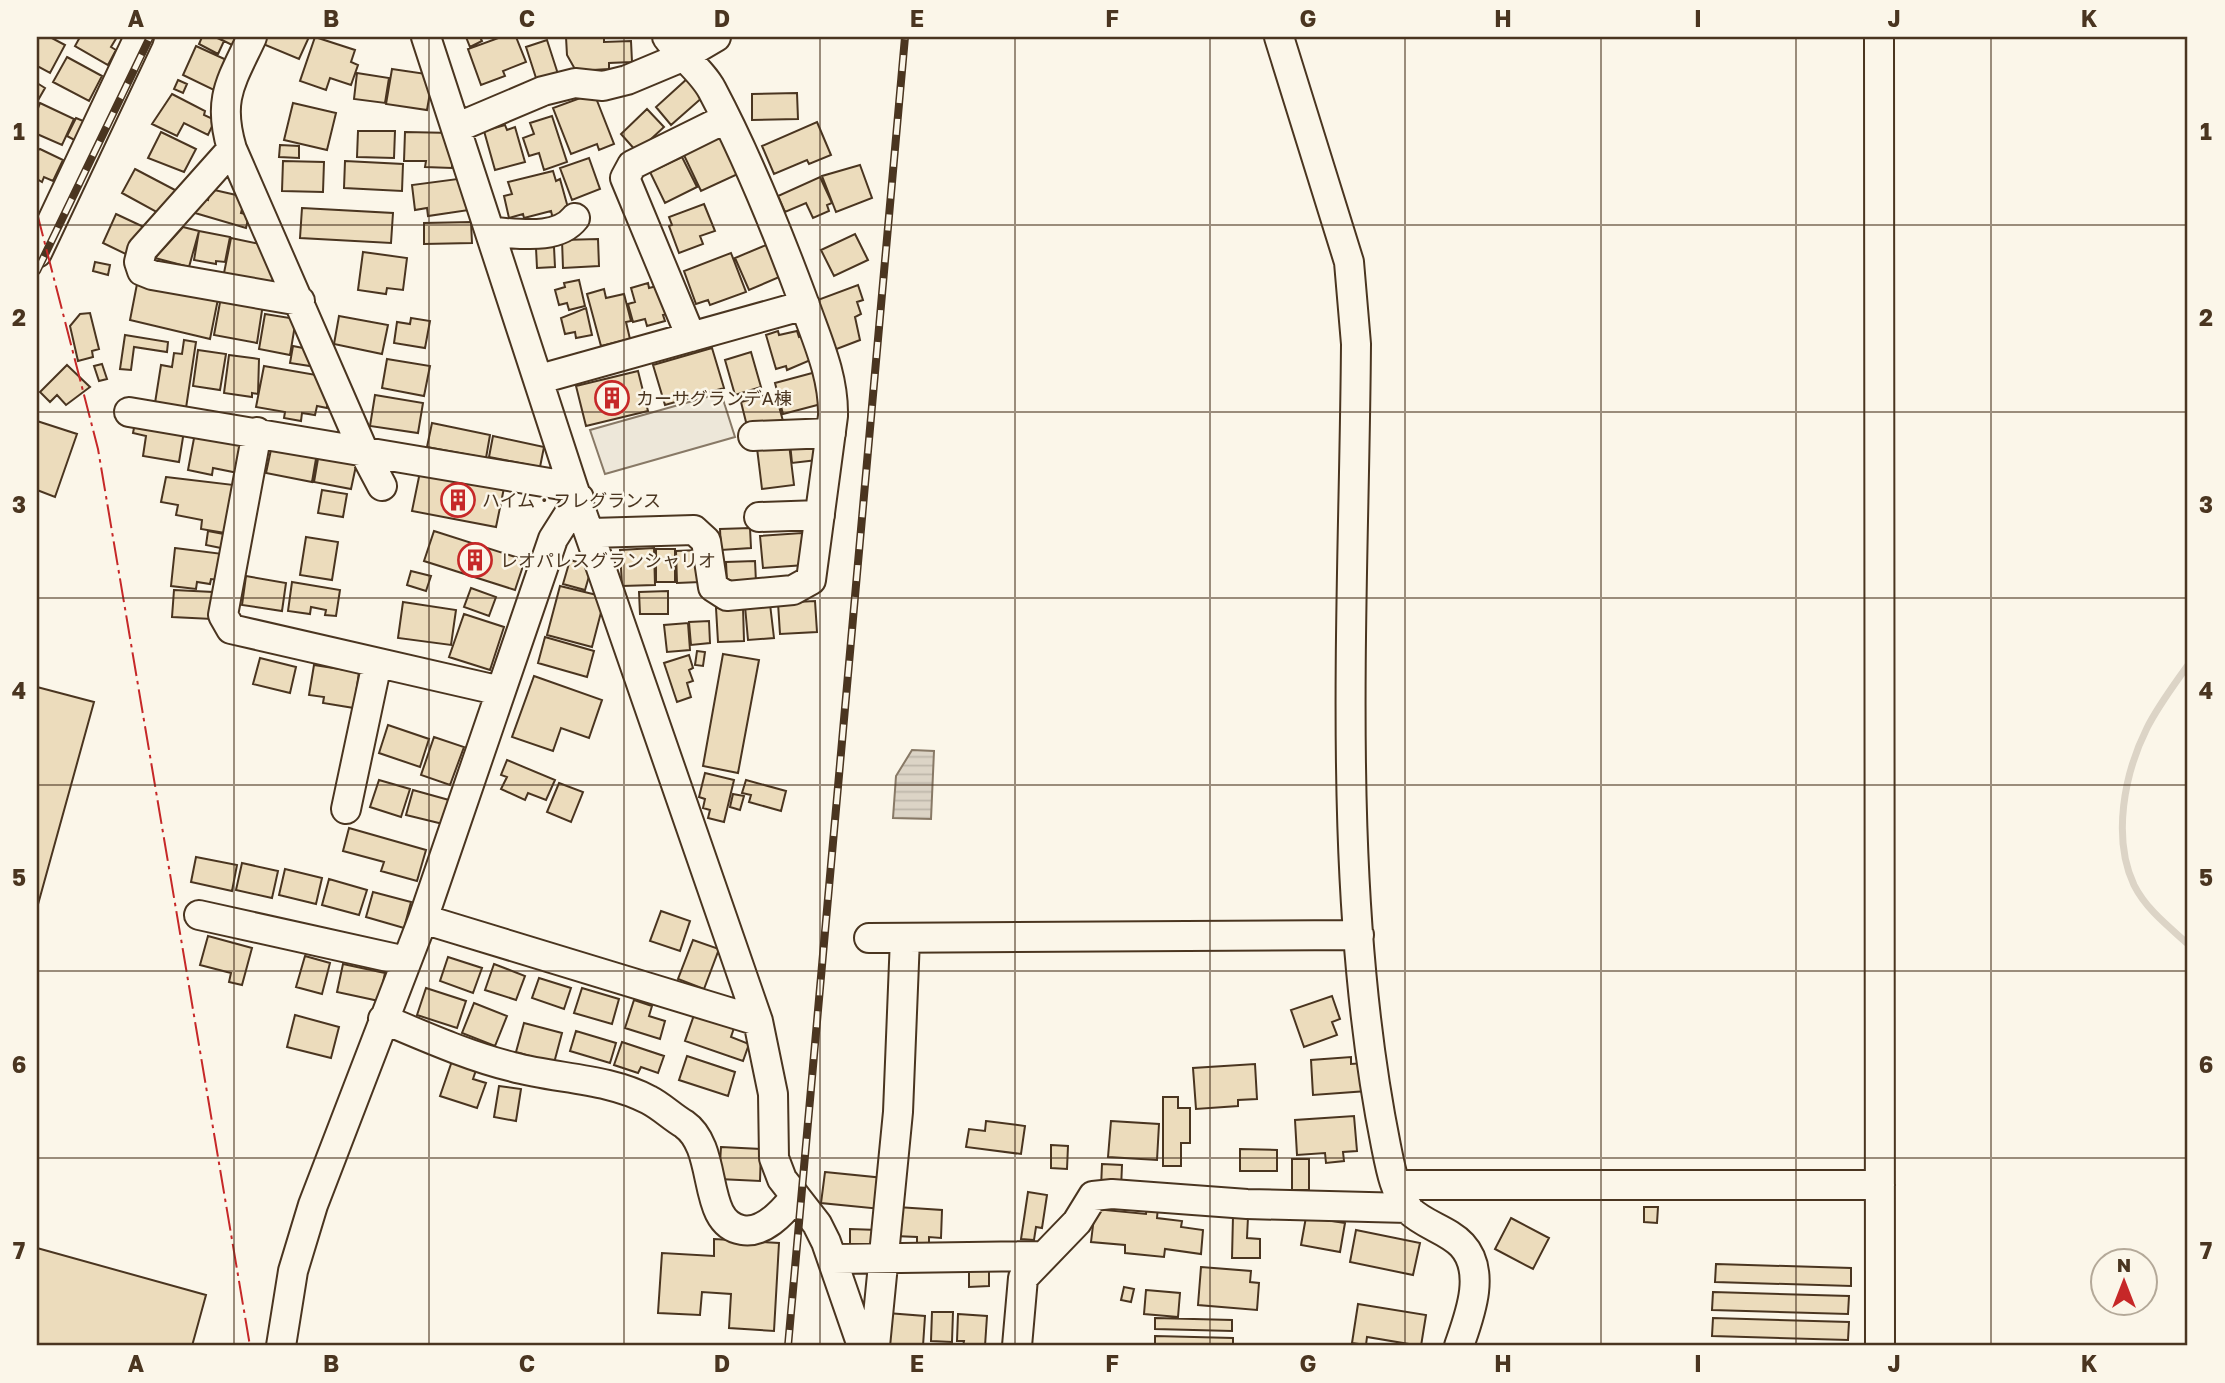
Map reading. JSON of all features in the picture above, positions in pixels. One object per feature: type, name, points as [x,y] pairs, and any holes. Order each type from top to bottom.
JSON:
[{"type":"street","points":[[37,253],[139,37]]},
{"type":"street","points":[[252,37],[224,105],[224,123],[232,149],[364,452],[382,486]]},
{"type":"street","points":[[426,37],[576,493],[758,1021],[773,1094],[774,1158],[794,1198],[817,1224],[834,1259],[862,1346]]},
{"type":"street","points":[[456,128],[543,91],[575,83],[603,86],[627,80],[675,47],[716,37]]},
{"type":"street","points":[[1279,37],[1349,262],[1356,344],[1353,743],[1359,935],[1386,1147],[1402,1196],[1462,1245],[1473,1267],[1471,1310],[1459,1346]]},
{"type":"street","points":[[1879,37],[1880,1346]]},
{"type":"street","points":[[592,533],[694,530],[706,541],[713,587],[727,596],[793,590],[811,580],[834,398],[823,351],[777,228],[711,87],[675,47]]},
{"type":"street","points":[[691,337],[625,178],[632,165],[725,119]]},
{"type":"street","points":[[232,149],[142,250],[139,262],[142,271],[300,301]]},
{"type":"street","points":[[491,232],[556,231],[568,227],[575,218]]},
{"type":"street","points":[[540,379],[805,305]]},
{"type":"street","points":[[129,412],[257,432],[576,493]]},
{"type":"street","points":[[257,432],[223,615],[231,629],[501,691]]},
{"type":"street","points":[[753,436],[831,433]]},
{"type":"street","points":[[281,1346],[293,1271],[305,1228],[423,919],[553,539],[576,493]]},
{"type":"street","points":[[759,517],[820,516]]},
{"type":"street","points":[[346,810],[377,663]]},
{"type":"street","points":[[198,915],[406,961]]},
{"type":"street","points":[[423,919],[758,1021]]},
{"type":"street","points":[[869,939],[1359,935]]},
{"type":"street","points":[[875,1346],[898,1112],[905,938]]},
{"type":"street","points":[[383,1019],[466,1053],[515,1068],[598,1084],[648,1100],[690,1129],[701,1144],[718,1214],[734,1229],[749,1231],[769,1223],[794,1198]]},
{"type":"street","points":[[1017,1346],[1023,1278],[1041,1256],[1077,1222],[1093,1196],[1102,1194],[1261,1204],[1402,1196],[1880,1185]]},
{"type":"street","points":[[834,1259],[1041,1256]]},
{"type":"shaded area","points":[[721,393],[735,437],[605,474],[590,430]]},
{"type":"shaded area","points":[[912,750],[934,751],[931,819],[893,818],[896,776]]},
{"type":"building","points":[[37,37],[50,37],[65,45],[50,73],[37,66]]},
{"type":"building","points":[[80,37],[117,37],[111,47],[116,50],[108,65],[75,46]]},
{"type":"building","points":[[202,37],[215,37],[224,41],[218,54],[199,44]]},
{"type":"building","points":[[216,37],[239,37],[234,46]]},
{"type":"building","points":[[266,37],[309,37],[299,59],[263,44]]},
{"type":"building","points":[[315,37],[355,50],[351,62],[358,65],[351,85],[330,78],[326,90],[300,81]]},
{"type":"building","points":[[466,37],[480,37],[482,41],[470,47]]},
{"type":"building","points":[[501,37],[516,37],[526,62],[503,71],[505,76],[481,85],[468,49]]},
{"type":"building","points":[[566,37],[604,38],[604,42],[631,41],[632,62],[609,63],[609,69],[576,71],[567,55]]},
{"type":"building","points":[[547,40],[558,74],[537,81],[526,47]]},
{"type":"building","points":[[196,46],[231,62],[218,92],[183,75]]},
{"type":"building","points":[[67,57],[102,76],[89,101],[53,82]]},
{"type":"building","points":[[392,69],[433,75],[427,110],[386,104]]},
{"type":"building","points":[[357,73],[389,78],[385,103],[354,99]]},
{"type":"building","points":[[688,78],[704,96],[671,125],[656,107]]},
{"type":"building","points":[[178,80],[187,84],[183,93],[174,89]]},
{"type":"building","points":[[37,83],[45,88],[37,102]]},
{"type":"building","points":[[594,93],[614,144],[599,150],[597,144],[571,154],[553,108]]},
{"type":"building","points":[[797,93],[798,119],[752,120],[752,94]]},
{"type":"building","points":[[172,94],[205,111],[204,115],[215,120],[208,135],[184,123],[177,136],[152,124]]},
{"type":"building","points":[[40,103],[74,119],[62,145],[37,134],[37,111]]},
{"type":"building","points":[[293,103],[336,113],[327,150],[284,140]]},
{"type":"building","points":[[647,109],[664,127],[637,152],[621,134]]},
{"type":"building","points":[[552,116],[567,162],[544,170],[539,153],[529,156],[523,138],[534,134],[530,123]]},
{"type":"building","points":[[76,118],[88,123],[78,142],[67,136]]},
{"type":"building","points":[[817,122],[831,155],[809,164],[807,160],[774,174],[762,146]]},
{"type":"building","points":[[505,125],[507,130],[515,127],[525,162],[495,170],[484,131]]},
{"type":"building","points":[[358,131],[395,131],[394,158],[357,157]]},
{"type":"building","points":[[161,132],[196,149],[184,172],[148,158]]},
{"type":"building","points":[[405,132],[453,133],[452,168],[425,167],[426,161],[404,161]]},
{"type":"building","points":[[721,133],[740,173],[701,191],[682,151]]},
{"type":"building","points":[[280,145],[299,146],[299,158],[279,157]]},
{"type":"building","points":[[40,149],[63,160],[53,181],[44,177],[42,182],[37,179],[37,151]]},
{"type":"building","points":[[682,157],[697,187],[665,203],[650,172]]},
{"type":"building","points":[[589,158],[600,189],[572,200],[560,168]]},
{"type":"building","points":[[283,161],[324,162],[323,192],[282,191]]},
{"type":"building","points":[[345,161],[403,164],[402,191],[344,188]]},
{"type":"building","points":[[860,165],[872,198],[836,212],[822,176]]},
{"type":"building","points":[[135,169],[175,190],[162,215],[122,193]]},
{"type":"building","points":[[553,171],[556,181],[560,179],[570,215],[553,219],[551,211],[524,218],[523,214],[509,218],[504,196],[512,194],[508,182]]},
{"type":"building","points":[[820,177],[832,203],[827,205],[829,211],[813,218],[806,203],[785,212],[778,196]]},
{"type":"building","points":[[465,178],[469,210],[428,216],[427,208],[415,210],[412,185]]},
{"type":"building","points":[[210,189],[245,197],[241,213],[249,215],[246,228],[195,213],[198,198],[208,200]]},
{"type":"building","points":[[704,204],[715,231],[700,236],[703,244],[679,253],[669,226],[672,225],[669,217]]},
{"type":"building","points":[[302,208],[393,213],[391,243],[300,238]]},
{"type":"building","points":[[116,214],[146,228],[132,257],[103,243]]},
{"type":"building","points":[[471,222],[472,243],[424,244],[424,223]]},
{"type":"building","points":[[183,227],[199,231],[189,267],[155,258]]},
{"type":"building","points":[[199,231],[230,237],[225,262],[216,261],[216,264],[194,260]]},
{"type":"building","points":[[855,234],[868,260],[834,276],[821,250]]},
{"type":"building","points":[[231,238],[265,245],[278,290],[223,278]]},
{"type":"building","points":[[598,239],[599,266],[563,268],[562,240]]},
{"type":"building","points":[[771,243],[784,275],[749,290],[735,258]]},
{"type":"building","points":[[554,247],[555,267],[537,268],[536,248]]},
{"type":"building","points":[[363,252],[407,258],[403,290],[387,288],[386,294],[358,290]]},
{"type":"building","points":[[731,253],[746,292],[710,305],[708,300],[696,304],[684,271]]},
{"type":"building","points":[[95,262],[110,265],[108,275],[93,271]]},
{"type":"building","points":[[579,280],[585,306],[569,310],[567,303],[559,305],[555,290],[565,287],[564,283]]},
{"type":"building","points":[[648,283],[649,288],[661,285],[668,314],[663,315],[665,321],[647,326],[645,319],[633,322],[628,304],[635,302],[631,288]]},
{"type":"building","points":[[137,284],[218,299],[210,339],[130,320]]},
{"type":"building","points":[[858,285],[863,300],[857,302],[861,314],[855,317],[860,340],[834,350],[815,301]]},
{"type":"building","points":[[604,289],[606,298],[624,294],[631,321],[626,322],[630,339],[601,346],[587,294]]},
{"type":"building","points":[[221,297],[263,304],[257,343],[214,335]]},
{"type":"building","points":[[586,308],[592,335],[576,338],[575,332],[565,334],[561,318]]},
{"type":"building","points":[[90,313],[99,349],[92,351],[93,357],[78,361],[70,326],[80,314]]},
{"type":"building","points":[[265,314],[296,319],[290,355],[259,349]]},
{"type":"building","points":[[339,316],[388,325],[382,354],[334,344]]},
{"type":"building","points":[[411,318],[430,321],[425,348],[394,343],[397,322],[410,324]]},
{"type":"building","points":[[778,331],[779,335],[797,331],[799,337],[807,335],[813,359],[787,370],[786,366],[776,369],[766,335]]},
{"type":"building","points":[[125,335],[168,342],[167,352],[134,347],[131,370],[120,369]]},
{"type":"building","points":[[184,340],[196,342],[186,408],[155,403],[161,365],[172,367],[174,353],[182,354]]},
{"type":"building","points":[[293,346],[313,350],[310,366],[290,363]]},
{"type":"building","points":[[712,348],[724,388],[665,405],[653,365]]},
{"type":"building","points":[[198,350],[226,354],[220,390],[193,386]]},
{"type":"building","points":[[751,352],[761,387],[735,395],[725,360]]},
{"type":"building","points":[[229,355],[259,359],[258,394],[252,393],[252,397],[224,393]]},
{"type":"building","points":[[387,359],[430,366],[424,396],[382,388]]},
{"type":"building","points":[[102,364],[107,379],[99,381],[94,366]]},
{"type":"building","points":[[67,365],[90,387],[66,405],[57,395],[50,402],[40,392]]},
{"type":"building","points":[[264,366],[322,376],[320,388],[330,389],[327,408],[317,406],[315,415],[302,413],[301,421],[284,418],[285,412],[256,407]]},
{"type":"building","name":"カーサグランデA棟","points":[[638,371],[648,411],[586,426],[576,386]]},
{"type":"building","points":[[816,372],[825,403],[783,414],[775,383]]},
{"type":"building","points":[[770,394],[772,401],[777,399],[783,421],[748,430],[741,402]]},
{"type":"building","points":[[375,395],[423,403],[418,433],[370,426]]},
{"type":"building","points":[[37,421],[77,434],[55,497],[37,490]]},
{"type":"building","points":[[135,423],[184,431],[179,462],[143,456],[146,436],[133,433]]},
{"type":"building","points":[[432,423],[490,435],[486,458],[427,447]]},
{"type":"building","points":[[195,433],[244,442],[238,473],[213,468],[212,475],[188,470]]},
{"type":"building","points":[[493,436],[544,447],[540,467],[489,457]]},
{"type":"building","points":[[816,440],[817,460],[792,463],[790,443]]},
{"type":"building","points":[[789,444],[794,485],[762,489],[757,448]]},
{"type":"building","points":[[272,445],[317,453],[312,482],[266,473]]},
{"type":"building","points":[[319,453],[357,461],[351,489],[314,482]]},
{"type":"building","name":"ハイム・フレグランス","points":[[420,472],[504,488],[496,527],[412,511]]},
{"type":"building","points":[[166,477],[234,485],[225,533],[201,529],[202,520],[176,515],[178,505],[161,502]]},
{"type":"building","points":[[322,490],[347,494],[343,517],[318,513]]},
{"type":"building","points":[[750,528],[751,548],[721,550],[720,529]]},
{"type":"building","points":[[208,531],[229,535],[226,549],[206,545]]},
{"type":"building","name":"レオパレスグランシャリオ","points":[[434,531],[525,560],[515,590],[424,561]]},
{"type":"building","points":[[802,533],[805,565],[763,568],[760,536]]},
{"type":"building","points":[[306,537],[338,542],[332,580],[300,575]]},
{"type":"building","points":[[175,548],[223,554],[220,580],[211,579],[210,584],[197,582],[196,589],[171,586]]},
{"type":"building","points":[[654,548],[655,585],[622,586],[620,550]]},
{"type":"building","points":[[656,549],[675,549],[675,582],[656,582]]},
{"type":"building","points":[[699,550],[700,582],[677,583],[676,551]]},
{"type":"building","points":[[570,560],[592,566],[585,590],[563,584]]},
{"type":"building","points":[[755,561],[756,582],[727,583],[726,562]]},
{"type":"building","points":[[411,571],[431,576],[426,591],[407,585]]},
{"type":"building","points":[[246,576],[286,583],[282,611],[242,605]]},
{"type":"building","points":[[292,582],[340,590],[336,616],[325,615],[326,610],[311,607],[310,614],[288,611]]},
{"type":"building","points":[[560,586],[605,597],[592,647],[547,635]]},
{"type":"building","points":[[471,588],[496,597],[489,616],[464,607]]},
{"type":"building","points":[[174,590],[213,592],[212,619],[172,617]]},
{"type":"building","points":[[668,591],[668,614],[640,614],[639,592]]},
{"type":"building","points":[[815,601],[817,632],[780,634],[778,603]]},
{"type":"building","points":[[403,602],[456,610],[451,645],[398,638]]},
{"type":"building","points":[[770,604],[774,638],[748,640],[745,606]]},
{"type":"building","points":[[743,607],[744,641],[718,642],[716,608]]},
{"type":"building","points":[[464,614],[504,627],[490,670],[449,657]]},
{"type":"building","points":[[709,621],[710,643],[691,645],[689,622]]},
{"type":"building","points":[[688,623],[690,650],[667,652],[664,625]]},
{"type":"building","points":[[545,637],[594,651],[587,677],[538,663]]},
{"type":"building","points":[[697,651],[705,652],[703,666],[695,665]]},
{"type":"building","points":[[723,654],[759,660],[738,773],[703,766]]},
{"type":"building","points":[[689,655],[693,668],[689,670],[693,681],[687,683],[691,697],[677,702],[664,663]]},
{"type":"building","points":[[260,658],[296,667],[290,693],[253,684]]},
{"type":"building","points":[[314,665],[359,672],[354,708],[323,703],[324,697],[309,695]]},
{"type":"building","points":[[534,676],[602,700],[589,738],[561,728],[553,751],[512,737]]},
{"type":"building","points":[[37,687],[94,702],[37,908]]},
{"type":"building","points":[[388,725],[429,739],[420,767],[379,753]]},
{"type":"building","points":[[434,737],[464,747],[450,785],[421,775]]},
{"type":"building","points":[[507,760],[555,780],[546,800],[528,793],[525,800],[501,789],[507,777],[501,775]]},
{"type":"building","points":[[705,773],[734,780],[724,822],[708,818],[710,810],[703,808],[705,799],[699,797]]},
{"type":"building","points":[[379,780],[410,789],[401,817],[370,807]]},
{"type":"building","points":[[746,780],[786,791],[781,811],[749,802],[751,795],[742,793]]},
{"type":"building","points":[[559,783],[583,792],[571,822],[547,812]]},
{"type":"building","points":[[413,790],[449,800],[443,824],[406,815]]},
{"type":"building","points":[[733,794],[744,796],[740,810],[730,807]]},
{"type":"building","points":[[349,828],[426,850],[417,881],[381,871],[384,862],[343,851]]},
{"type":"building","points":[[196,857],[237,865],[232,891],[191,882]]},
{"type":"building","points":[[242,863],[278,871],[272,898],[236,890]]},
{"type":"building","points":[[285,869],[322,878],[316,904],[279,895]]},
{"type":"building","points":[[329,879],[367,890],[359,915],[322,905]]},
{"type":"building","points":[[373,892],[411,902],[404,928],[366,917]]},
{"type":"building","points":[[661,911],[690,921],[680,951],[650,941]]},
{"type":"building","points":[[208,936],[252,948],[242,985],[229,982],[231,973],[200,965]]},
{"type":"building","points":[[693,940],[719,949],[704,989],[678,979]]},
{"type":"building","points":[[305,956],[330,963],[322,994],[296,987]]},
{"type":"building","points":[[448,957],[482,968],[473,993],[440,981]]},
{"type":"building","points":[[343,964],[385,973],[379,1001],[337,992]]},
{"type":"building","points":[[494,964],[525,976],[516,1000],[485,990]]},
{"type":"building","points":[[539,978],[571,988],[564,1009],[532,998]]},
{"type":"building","points":[[426,988],[466,1001],[457,1028],[417,1015]]},
{"type":"building","points":[[582,988],[619,999],[612,1024],[574,1013]]},
{"type":"building","points":[[1332,996],[1340,1019],[1332,1022],[1337,1035],[1304,1047],[1291,1010]]},
{"type":"building","points":[[634,1000],[652,1006],[649,1016],[665,1021],[660,1039],[625,1028]]},
{"type":"building","points":[[474,1003],[507,1016],[495,1046],[462,1033]]},
{"type":"building","points":[[295,1015],[339,1027],[331,1058],[287,1047]]},
{"type":"building","points":[[694,1015],[734,1028],[731,1037],[749,1044],[743,1061],[685,1041]]},
{"type":"building","points":[[524,1023],[562,1033],[554,1063],[516,1052]]},
{"type":"building","points":[[576,1031],[616,1043],[610,1063],[570,1051]]},
{"type":"building","points":[[622,1042],[664,1056],[658,1073],[641,1067],[638,1073],[614,1065]]},
{"type":"building","points":[[687,1056],[735,1072],[728,1096],[679,1080]]},
{"type":"building","points":[[1351,1057],[1351,1064],[1365,1063],[1367,1091],[1313,1095],[1311,1060]]},
{"type":"building","points":[[452,1061],[476,1070],[473,1079],[486,1083],[477,1108],[440,1096]]},
{"type":"building","points":[[1255,1064],[1257,1099],[1238,1100],[1238,1106],[1196,1109],[1193,1068]]},
{"type":"building","points":[[499,1086],[521,1089],[516,1121],[494,1117]]},
{"type":"building","points":[[1163,1097],[1178,1097],[1178,1108],[1190,1108],[1190,1143],[1181,1143],[1181,1166],[1163,1166]]},
{"type":"building","points":[[1354,1116],[1357,1151],[1343,1152],[1344,1161],[1326,1163],[1325,1153],[1297,1155],[1295,1120]]},
{"type":"building","points":[[986,1121],[1025,1126],[1021,1154],[966,1147],[969,1129],[985,1131]]},
{"type":"building","points":[[1111,1121],[1159,1124],[1157,1160],[1108,1157]]},
{"type":"building","points":[[1051,1145],[1068,1146],[1067,1169],[1051,1168]]},
{"type":"building","points":[[721,1147],[761,1149],[760,1181],[719,1179]]},
{"type":"building","points":[[1240,1149],[1277,1150],[1277,1171],[1240,1171]]},
{"type":"building","points":[[1292,1159],[1309,1159],[1309,1190],[1292,1190]]},
{"type":"building","points":[[1102,1164],[1122,1165],[1121,1189],[1101,1188]]},
{"type":"building","points":[[825,1172],[884,1178],[881,1209],[821,1203]]},
{"type":"building","points":[[1028,1192],[1047,1195],[1042,1228],[1036,1227],[1034,1240],[1021,1239]]},
{"type":"building","points":[[1147,1206],[1158,1207],[1157,1218],[1182,1221],[1181,1227],[1203,1230],[1201,1254],[1165,1249],[1164,1257],[1125,1253],[1125,1245],[1091,1242],[1095,1209],[1146,1214]]},
{"type":"building","points":[[897,1207],[942,1210],[941,1238],[929,1237],[929,1243],[917,1243],[917,1237],[895,1236]]},
{"type":"building","points":[[1644,1207],[1658,1207],[1657,1223],[1644,1222]]},
{"type":"building","points":[[1233,1216],[1248,1217],[1247,1238],[1260,1239],[1260,1258],[1232,1258]]},
{"type":"building","points":[[1306,1217],[1345,1223],[1340,1252],[1301,1245]]},
{"type":"building","points":[[1511,1218],[1549,1238],[1533,1269],[1495,1249]]},
{"type":"building","points":[[850,1229],[878,1230],[877,1247],[850,1247]]},
{"type":"building","points":[[1356,1230],[1420,1243],[1413,1275],[1350,1262]]},
{"type":"building","points":[[714,1239],[779,1243],[774,1331],[729,1328],[731,1294],[702,1292],[700,1315],[658,1313],[662,1253],[714,1256]]},
{"type":"building","points":[[37,1248],[206,1295],[192,1346],[37,1346]]},
{"type":"building","points":[[1716,1264],[1851,1268],[1851,1286],[1715,1282]]},
{"type":"building","points":[[989,1266],[989,1286],[969,1287],[969,1267]]},
{"type":"building","points":[[1201,1267],[1251,1271],[1250,1282],[1259,1283],[1257,1310],[1198,1305]]},
{"type":"building","points":[[1124,1287],[1134,1289],[1131,1302],[1121,1300]]},
{"type":"building","points":[[1146,1290],[1180,1293],[1178,1317],[1144,1314]]},
{"type":"building","points":[[1713,1292],[1849,1296],[1848,1314],[1712,1310]]},
{"type":"building","points":[[1358,1304],[1426,1315],[1421,1346],[1367,1337],[1366,1345],[1352,1343]]},
{"type":"building","points":[[932,1312],[953,1312],[952,1342],[931,1341]]},
{"type":"building","points":[[887,1313],[925,1316],[923,1346],[885,1346]]},
{"type":"building","points":[[958,1314],[987,1316],[985,1346],[963,1346],[964,1341],[957,1341]]},
{"type":"building","points":[[1155,1318],[1232,1320],[1232,1331],[1155,1329]]},
{"type":"building","points":[[1713,1318],[1849,1322],[1848,1340],[1712,1336]]},
{"type":"building","points":[[1155,1336],[1233,1338],[1233,1346],[1155,1346]]},
{"type":"waterway","points":[[2188,665],[2156,712],[2139,746],[2127,785],[2122,827],[2127,867],[2139,894],[2165,924],[2188,944]]},
{"type":"railway","points":[[37,271],[150,37]]},
{"type":"railway","points":[[788,1346],[905,37]]},
{"type":"power","points":[[37,213],[98,449],[250,1346]]},
{"type":"place","name":"カーサグランデA棟","points":[[612,398]]},
{"type":"place","name":"ハイム・フレグランス","points":[[458,500]]},
{"type":"place","name":"レオパレスグランシャリオ","points":[[475,560]]}]
